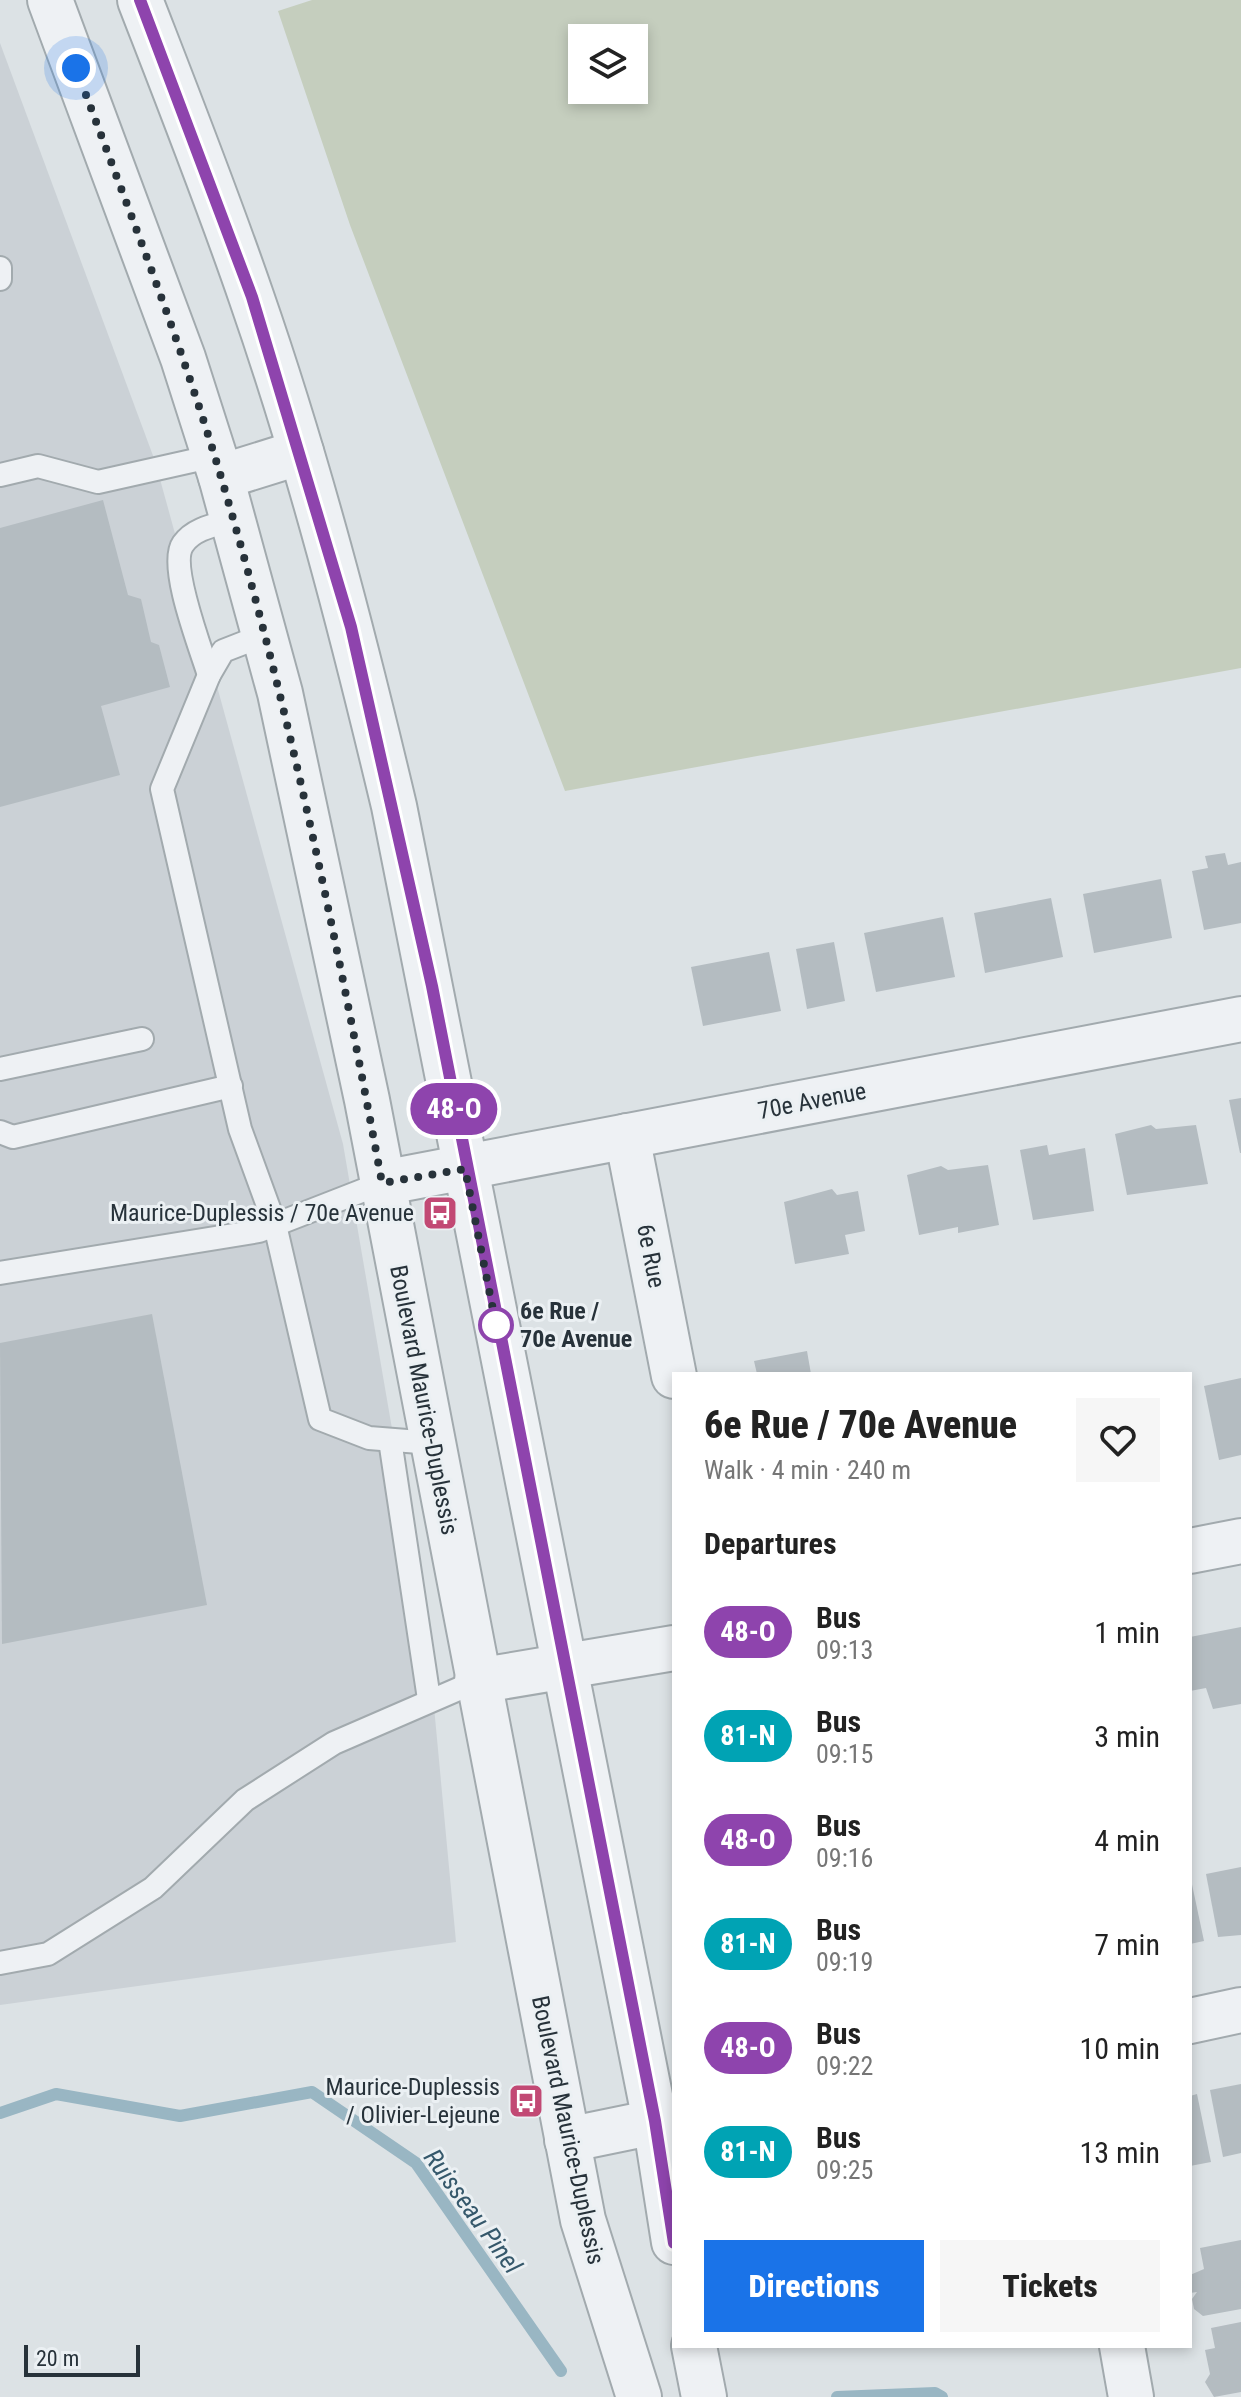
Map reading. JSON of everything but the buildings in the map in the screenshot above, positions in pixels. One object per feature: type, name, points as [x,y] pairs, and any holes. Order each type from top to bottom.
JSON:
[{"type":"street","name":"Boulevard Maurice-Duplessis","points":[[50,0],[183,358],[218,467],[264,635],[326,896],[583,2220],[639,2397]]},
{"type":"street","points":[[140,0],[252,297],[301,452],[351,627],[394,806],[563,1666],[664,2119],[672,2217]]},
{"type":"street","points":[[218,467],[301,452]]},
{"type":"street","name":"70e Avenue","points":[[382,1183],[1241,1019]]},
{"type":"street","name":"6e Rue","points":[[627,1136],[673,1372]]},
{"type":"street","points":[[1192,1551],[1241,1541]]},
{"type":"street","points":[[477,1681],[672,1648]]},
{"type":"street","points":[[1192,2021],[1241,2010]]},
{"type":"street","points":[[567,2140],[664,2119]]},
{"type":"street","points":[[694,2348],[704,2397]]},
{"type":"street","points":[[1122,2348],[1131,2397]]},
{"type":"lane","points":[[0,268],[0,279]]},
{"type":"lane","points":[[0,474],[38,466],[98,482],[218,467]]},
{"type":"lane","points":[[209,675],[177,565],[182,545],[197,531],[233,520]]},
{"type":"lane","points":[[264,635],[223,651],[209,675],[162,789],[240,1129],[275,1225],[320,1419],[369,1438],[432,1443]]},
{"type":"lane","points":[[0,1069],[142,1039]]},
{"type":"lane","points":[[0,1132],[13,1137],[231,1086]]},
{"type":"lane","points":[[0,1273],[259,1231],[382,1183]]},
{"type":"lane","points":[[390,1440],[429,1699]]},
{"type":"lane","points":[[0,1963],[48,1954],[153,1888],[245,1800],[334,1743],[429,1699],[477,1681]]},
{"type":"shaded area","points":[[0,43],[155,461],[343,1144],[427,1632],[456,1942],[0,2005]]},
{"type":"green space","points":[[312,0],[1241,0],[1241,668],[565,791],[350,225],[278,11]]},
{"type":"waterway","name":"Ruisseau Pinel","points":[[0,2113],[56,2094],[180,2116],[312,2092],[416,2163],[561,2371]]},
{"type":"waterway","name":"Ruisseau Pinel","points":[[837,2397],[935,2393],[942,2397]]},
{"type":"bus line","name":"48-O","points":[[140,0],[252,297],[351,627],[380,746],[432,986],[556,1635],[655,2121],[672,2233]]},
{"type":"place","name":"Maurice-Duplessis / 70e Avenue","points":[[440,1213]]},
{"type":"place","name":"6e Rue / 70e Avenue","points":[[496,1325]]},
{"type":"place","name":"Maurice-Duplessis / Olivier-Lejeune","points":[[526,2101]]},
{"type":"route","points":[[76,68],[183,358],[221,477],[280,693],[326,896],[382,1183],[465,1169],[496,1325]]}]
